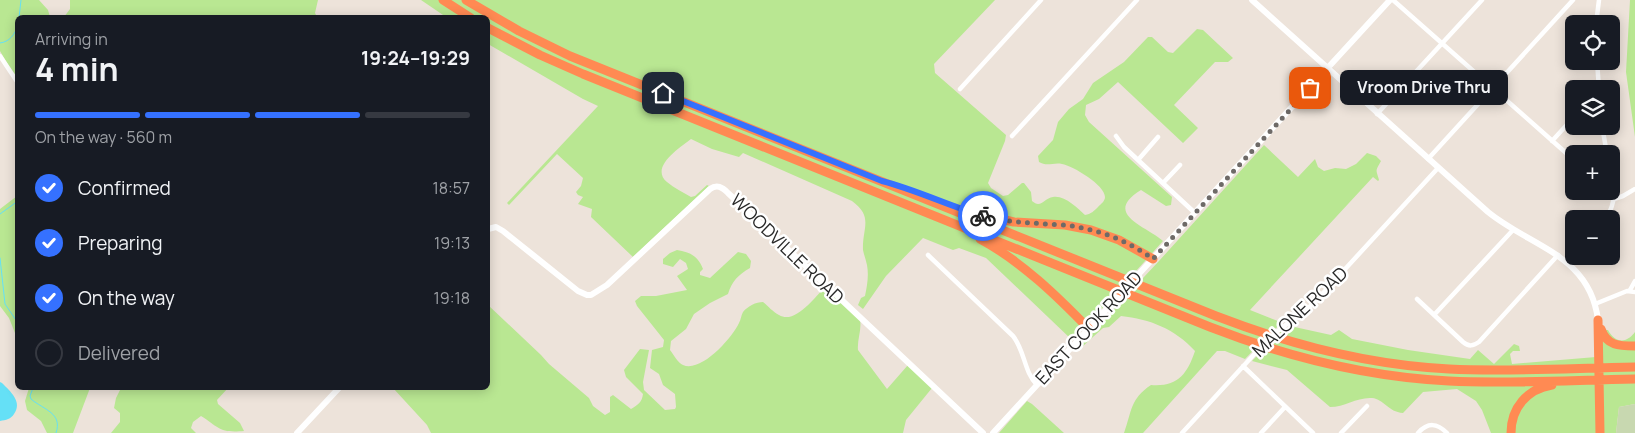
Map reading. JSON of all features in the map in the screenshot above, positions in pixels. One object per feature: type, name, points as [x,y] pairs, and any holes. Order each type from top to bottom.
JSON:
[{"type":"highway","points":[[444,0],[466,15]]},
{"type":"highway","points":[[466,0],[519,31],[570,56],[1231,322],[1304,346],[1358,358],[1428,368],[1472,370],[1635,367]]},
{"type":"highway","points":[[490,29],[568,68],[1233,336],[1310,360],[1375,373],[1442,381],[1635,379]]},
{"type":"highway","points":[[882,181],[986,216],[1014,222],[1065,226],[1099,232],[1119,240],[1153,259]]},
{"type":"highway","points":[[928,213],[984,241],[1011,258],[1089,328]]},
{"type":"highway","points":[[1598,320],[1603,335],[1608,342],[1615,345],[1635,346]]},
{"type":"highway","points":[[1598,320],[1600,433]]},
{"type":"highway","points":[[1512,433],[1514,414],[1521,401],[1528,395],[1535,390],[1548,386],[1584,381]]},
{"type":"street","points":[[960,89],[1041,0]]},
{"type":"street","points":[[1012,136],[1137,0]]},
{"type":"street","points":[[1392,0],[1565,152]]},
{"type":"street","name":"EAST COOK ROAD","points":[[993,433],[1392,0]]},
{"type":"street","points":[[1377,114],[1482,0]]},
{"type":"street","points":[[1428,159],[1573,0]]},
{"type":"street","points":[[1597,15],[1599,0]]},
{"type":"street","points":[[1257,2],[1377,114],[1488,212],[1513,230],[1565,260]]},
{"type":"street","points":[[0,56],[15,78]]},
{"type":"street","points":[[1552,141],[1565,127]]},
{"type":"street","points":[[1116,136],[1122,145],[1195,213]]},
{"type":"street","points":[[1138,160],[1158,137]]},
{"type":"street","points":[[1163,183],[1180,165]]},
{"type":"street","name":"MALONE ROAD","points":[[1182,433],[1270,337],[1313,304],[1438,168]]},
{"type":"street","name":"WOODVILLE ROAD","points":[[490,228],[496,227],[508,234],[578,291],[591,295],[611,281],[713,186],[719,186],[983,433]]},
{"type":"street","points":[[1620,197],[1635,189]]},
{"type":"street","points":[[1434,314],[1513,230]]},
{"type":"street","points":[[928,255],[1013,336],[1021,348],[1031,378],[1037,385]]},
{"type":"street","points":[[1417,299],[1468,345],[1473,346],[1479,342],[1558,255]]},
{"type":"street","points":[[1570,265],[1584,280],[1595,304],[1598,320]]},
{"type":"street","points":[[1595,304],[1632,291],[1635,281]]},
{"type":"street","points":[[1243,366],[1313,433]]},
{"type":"street","points":[[297,433],[334,390]]},
{"type":"street","points":[[1341,433],[1367,406]]},
{"type":"street","points":[[1262,433],[1286,407]]},
{"type":"street","points":[[1418,433],[1425,427],[1433,424],[1447,433]]},
{"type":"green space","points":[[0,0],[39,0],[48,10],[49,15],[15,15],[15,77],[0,51]]},
{"type":"green space","points":[[70,0],[318,0],[316,15],[66,15],[70,9]]},
{"type":"green space","points":[[421,0],[995,0],[934,64],[935,73],[1006,135],[988,183],[991,188],[1003,196],[1008,195],[1024,183],[1031,192],[1032,201],[1035,203],[1040,204],[1053,197],[1062,198],[1085,215],[1094,211],[1102,204],[1105,197],[1104,192],[1080,172],[1059,164],[1039,162],[1038,156],[1053,140],[1058,122],[1069,109],[1083,99],[1093,83],[1124,62],[1148,37],[1152,37],[1168,52],[1173,53],[1197,29],[1203,30],[1233,58],[1228,62],[1215,62],[1174,105],[1198,128],[1183,143],[1118,82],[1099,99],[1086,105],[1085,115],[1089,122],[1172,197],[1171,205],[1166,206],[1141,190],[1130,198],[1126,206],[1126,213],[1138,225],[1163,241],[1072,340],[986,258],[959,248],[953,250],[923,238],[886,276],[863,309],[858,305],[861,298],[865,296],[868,273],[863,250],[865,218],[859,207],[852,201],[743,153],[739,157],[712,149],[691,139],[674,152],[664,164],[662,176],[667,182],[691,197],[695,196],[707,185],[709,186],[633,257],[591,217],[592,209],[578,204],[583,197],[576,192],[581,186],[583,178],[557,154],[509,205],[507,203],[598,106],[490,45],[490,15],[443,15]]},
{"type":"green space","points":[[1630,0],[1635,0],[1635,137],[1626,72]]},
{"type":"green space","points":[[1264,145],[1298,177],[1315,159],[1318,167],[1324,171],[1335,168],[1346,169],[1356,164],[1367,153],[1376,156],[1381,161],[1377,170],[1379,180],[1373,177],[1250,310],[1283,323],[1272,331],[1245,359],[1225,351],[1217,351],[1143,433],[1124,433],[1133,406],[1139,395],[1151,385],[1168,384],[1180,378],[1188,367],[1195,351],[1179,337],[1161,326],[1132,317],[1121,316],[1109,327],[1103,328],[1083,346],[1079,346]]},
{"type":"green space","points":[[15,198],[15,333],[9,318],[0,306],[0,209]]},
{"type":"green space","points":[[677,250],[690,253],[696,258],[703,269],[700,275],[710,278],[738,252],[746,254],[751,261],[750,268],[736,279],[731,285],[728,294],[694,314],[686,329],[671,341],[670,350],[681,364],[690,366],[698,364],[715,353],[730,337],[740,322],[743,312],[752,305],[763,302],[779,315],[785,317],[792,316],[810,303],[825,287],[860,320],[858,350],[887,389],[908,365],[932,388],[906,420],[903,433],[431,433],[427,425],[395,390],[490,390],[490,307],[549,364],[589,398],[593,406],[605,415],[610,412],[610,397],[613,395],[631,409],[641,401],[643,394],[626,377],[624,370],[640,349],[649,350],[643,382],[644,390],[665,410],[675,409],[675,394],[663,385],[659,374],[650,368],[652,350],[663,347],[664,340],[635,301],[641,296],[656,296],[687,290],[677,276],[688,269],[686,263],[680,259],[673,267],[663,264],[663,259]]},
{"type":"green space","points":[[1290,326],[1331,335],[1339,330],[1352,339],[1470,359],[1478,350],[1494,364],[1514,344],[1519,346],[1520,351],[1513,351],[1510,354],[1512,364],[1596,357],[1604,330],[1608,330],[1617,340],[1628,339],[1635,332],[1635,404],[1619,407],[1616,433],[1491,433],[1482,410],[1476,401],[1457,389],[1423,392],[1403,413],[1372,398],[1330,407],[1287,370],[1252,361],[1279,333]]},
{"type":"green space","points":[[28,390],[89,390],[73,433],[47,433],[41,421],[27,410],[25,401]]},
{"type":"green space","points":[[120,390],[226,390],[217,400],[218,404],[240,423],[244,431],[224,430],[216,427],[201,416],[193,422],[191,428],[196,433],[111,433],[120,422],[120,413],[114,408]]},
{"type":"green space","points":[[1027,401],[1032,404],[1064,433],[999,433]]},
{"type":"green space","points":[[1635,404],[1635,433],[1616,433],[1619,407]]},
{"type":"water","points":[[0,382],[12,393],[17,405],[11,417],[0,421]]},
{"type":"waterway","points":[[19,15],[21,0]]},
{"type":"waterway","points":[[0,43],[6,41],[15,32]]},
{"type":"waterway","points":[[0,214],[15,203]]},
{"type":"waterway","points":[[0,258],[5,304],[15,319]]},
{"type":"waterway","points":[[32,390],[31,399],[55,416],[57,421],[56,433]]},
{"type":"way so far","points":[[983,216],[1005,221],[1091,230],[1119,240],[1153,259],[1310,88]]},
{"type":"place","name":"Vroom Drive Thru","points":[[1310,88]]},
{"type":"route","points":[[663,93],[882,181],[904,187],[983,216]]}]
